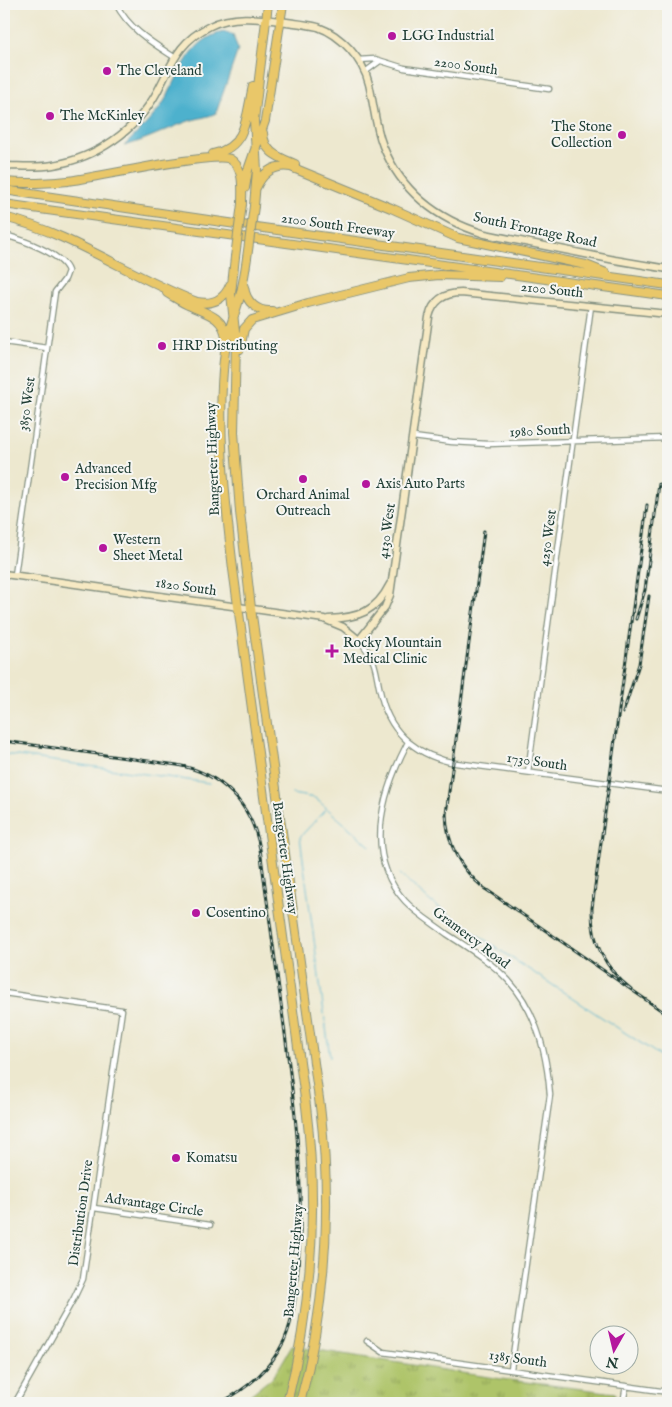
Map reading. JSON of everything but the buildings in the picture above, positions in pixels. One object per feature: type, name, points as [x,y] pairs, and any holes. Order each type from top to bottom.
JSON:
[{"type":"highway","name":"Bangerter Highway","points":[[268,4],[254,120],[256,188],[254,206],[243,283],[226,344],[222,400],[228,531],[306,1106],[310,1148],[312,1213],[308,1284],[296,1361],[286,1403]]},
{"type":"highway","name":"Bangerter Highway","points":[[283,4],[272,86],[263,129],[248,170],[232,281],[236,341],[235,454],[240,512],[251,608],[320,1106],[324,1150],[326,1208],[322,1274],[311,1355],[300,1403]]},
{"type":"highway","points":[[167,164],[177,160],[222,152],[239,139],[244,125],[263,38]]},
{"type":"highway","points":[[263,129],[264,143],[273,154],[367,199]]},
{"type":"highway","points":[[4,182],[42,183],[69,181],[167,164],[223,157],[237,165],[241,174],[242,204]]},
{"type":"highway","points":[[256,188],[270,169],[288,166],[458,238],[586,265],[622,278]]},
{"type":"highway","name":"2100 South Freeway","points":[[4,190],[668,285]]},
{"type":"highway","name":"2100 South Freeway","points":[[4,204],[668,296]]},
{"type":"highway","points":[[4,217],[38,227],[67,239],[195,301],[206,303],[215,301],[224,296],[232,281]]},
{"type":"highway","points":[[138,274],[184,303],[216,318],[225,331],[226,344]]},
{"type":"highway","points":[[243,283],[248,300],[254,306],[262,310],[271,311],[409,278],[439,275],[509,277],[640,292]]},
{"type":"highway","points":[[236,373],[243,332],[249,322],[259,317],[308,303]]},
{"type":"street","points":[[116,4],[128,22],[138,32],[174,57]]},
{"type":"street","name":"South Frontage Road","points":[[4,166],[35,167],[54,165],[94,153],[113,142],[145,110],[174,57],[185,44],[200,32],[223,20],[239,18],[266,19],[306,24],[330,33],[349,48],[358,60],[369,82],[379,134],[388,156],[404,182],[431,210],[448,220],[485,234],[668,269]]},
{"type":"street","name":"2200 South","points":[[358,60],[374,59],[404,68],[549,89]]},
{"type":"street","points":[[365,72],[380,61]]},
{"type":"street","name":"3850 West","points":[[4,235],[30,244],[49,254],[64,263],[68,271],[65,279],[55,292],[15,575]]},
{"type":"street","name":"2100 South","points":[[436,301],[447,294],[461,293],[668,314]]},
{"type":"street","name":"4130 West","points":[[359,640],[385,607],[390,595],[429,317],[436,301]]},
{"type":"street","name":"4250 West","points":[[528,772],[591,306]]},
{"type":"street","points":[[4,342],[46,348]]},
{"type":"street","name":"1980 South","points":[[413,437],[488,444],[668,438]]},
{"type":"street","name":"1820 South","points":[[4,574],[324,619],[343,627],[359,640]]},
{"type":"street","points":[[324,619],[347,618],[364,613],[379,602],[394,576]]},
{"type":"street","points":[[359,640],[368,650],[374,661],[386,713],[393,725],[408,742]]},
{"type":"street","name":"1730 South","points":[[408,742],[426,755],[447,762],[668,791]]},
{"type":"street","name":"Gramercy Road","points":[[408,742],[396,765],[383,813],[380,835],[381,854],[388,876],[393,886],[407,903],[490,962],[508,980],[533,1018],[544,1050],[550,1095],[511,1369]]},
{"type":"street","name":"Distribution Drive","points":[[4,993],[122,1010],[94,1208],[81,1284],[15,1403]]},
{"type":"street","name":"Advantage Circle","points":[[94,1208],[210,1225]]},
{"type":"street","name":"1385 South","points":[[367,1341],[383,1352],[668,1392]]},
{"type":"street","points":[[623,1403],[626,1386]]},
{"type":"green space","points":[[292,1346],[501,1379],[615,1393],[614,1403],[240,1403],[274,1376]]},
{"type":"water","points":[[224,32],[233,35],[238,50],[216,113],[186,122],[124,146],[159,109],[192,52],[211,36]]},
{"type":"waterway","points":[[4,754],[209,783]]},
{"type":"waterway","points":[[292,794],[315,798],[370,846]]},
{"type":"waterway","points":[[326,809],[300,837],[330,1057]]},
{"type":"waterway","points":[[400,874],[431,902],[507,955],[668,1061]]},
{"type":"railway","points":[[636,619],[645,590],[659,484]]},
{"type":"railway","points":[[631,989],[614,973],[601,953],[594,932],[592,908],[647,505]]},
{"type":"railway","points":[[484,531],[446,814],[449,836],[457,856],[469,874],[485,889]]},
{"type":"railway","points":[[623,713],[639,664],[649,596]]},
{"type":"railway","points":[[4,741],[177,765],[193,769],[221,783],[232,794],[242,805],[256,833],[260,849],[294,1110],[300,1195],[297,1286],[288,1331],[272,1361],[249,1384],[220,1403]]},
{"type":"railway","points":[[481,886],[668,1015]]},
{"type":"place","name":"LGG Industrial","points":[[392,36]]},
{"type":"place","name":"The Cleveland","points":[[107,71]]},
{"type":"place","name":"The McKinley","points":[[50,116]]},
{"type":"place","name":"The Stone Collection","points":[[622,135]]},
{"type":"place","name":"HRP Distributing","points":[[162,346]]},
{"type":"place","name":"Advanced Precision Mfg","points":[[65,477]]},
{"type":"place","name":"Orchard Animal Outreach","points":[[303,479]]},
{"type":"place","name":"Axis Auto Parts","points":[[366,484]]},
{"type":"place","name":"Western Sheet Metal","points":[[103,548]]},
{"type":"place","name":"Rocky Mountain Medical Clinic","points":[[332,651]]},
{"type":"place","name":"Cosentino","points":[[196,913]]},
{"type":"place","name":"Komatsu","points":[[176,1158]]}]
